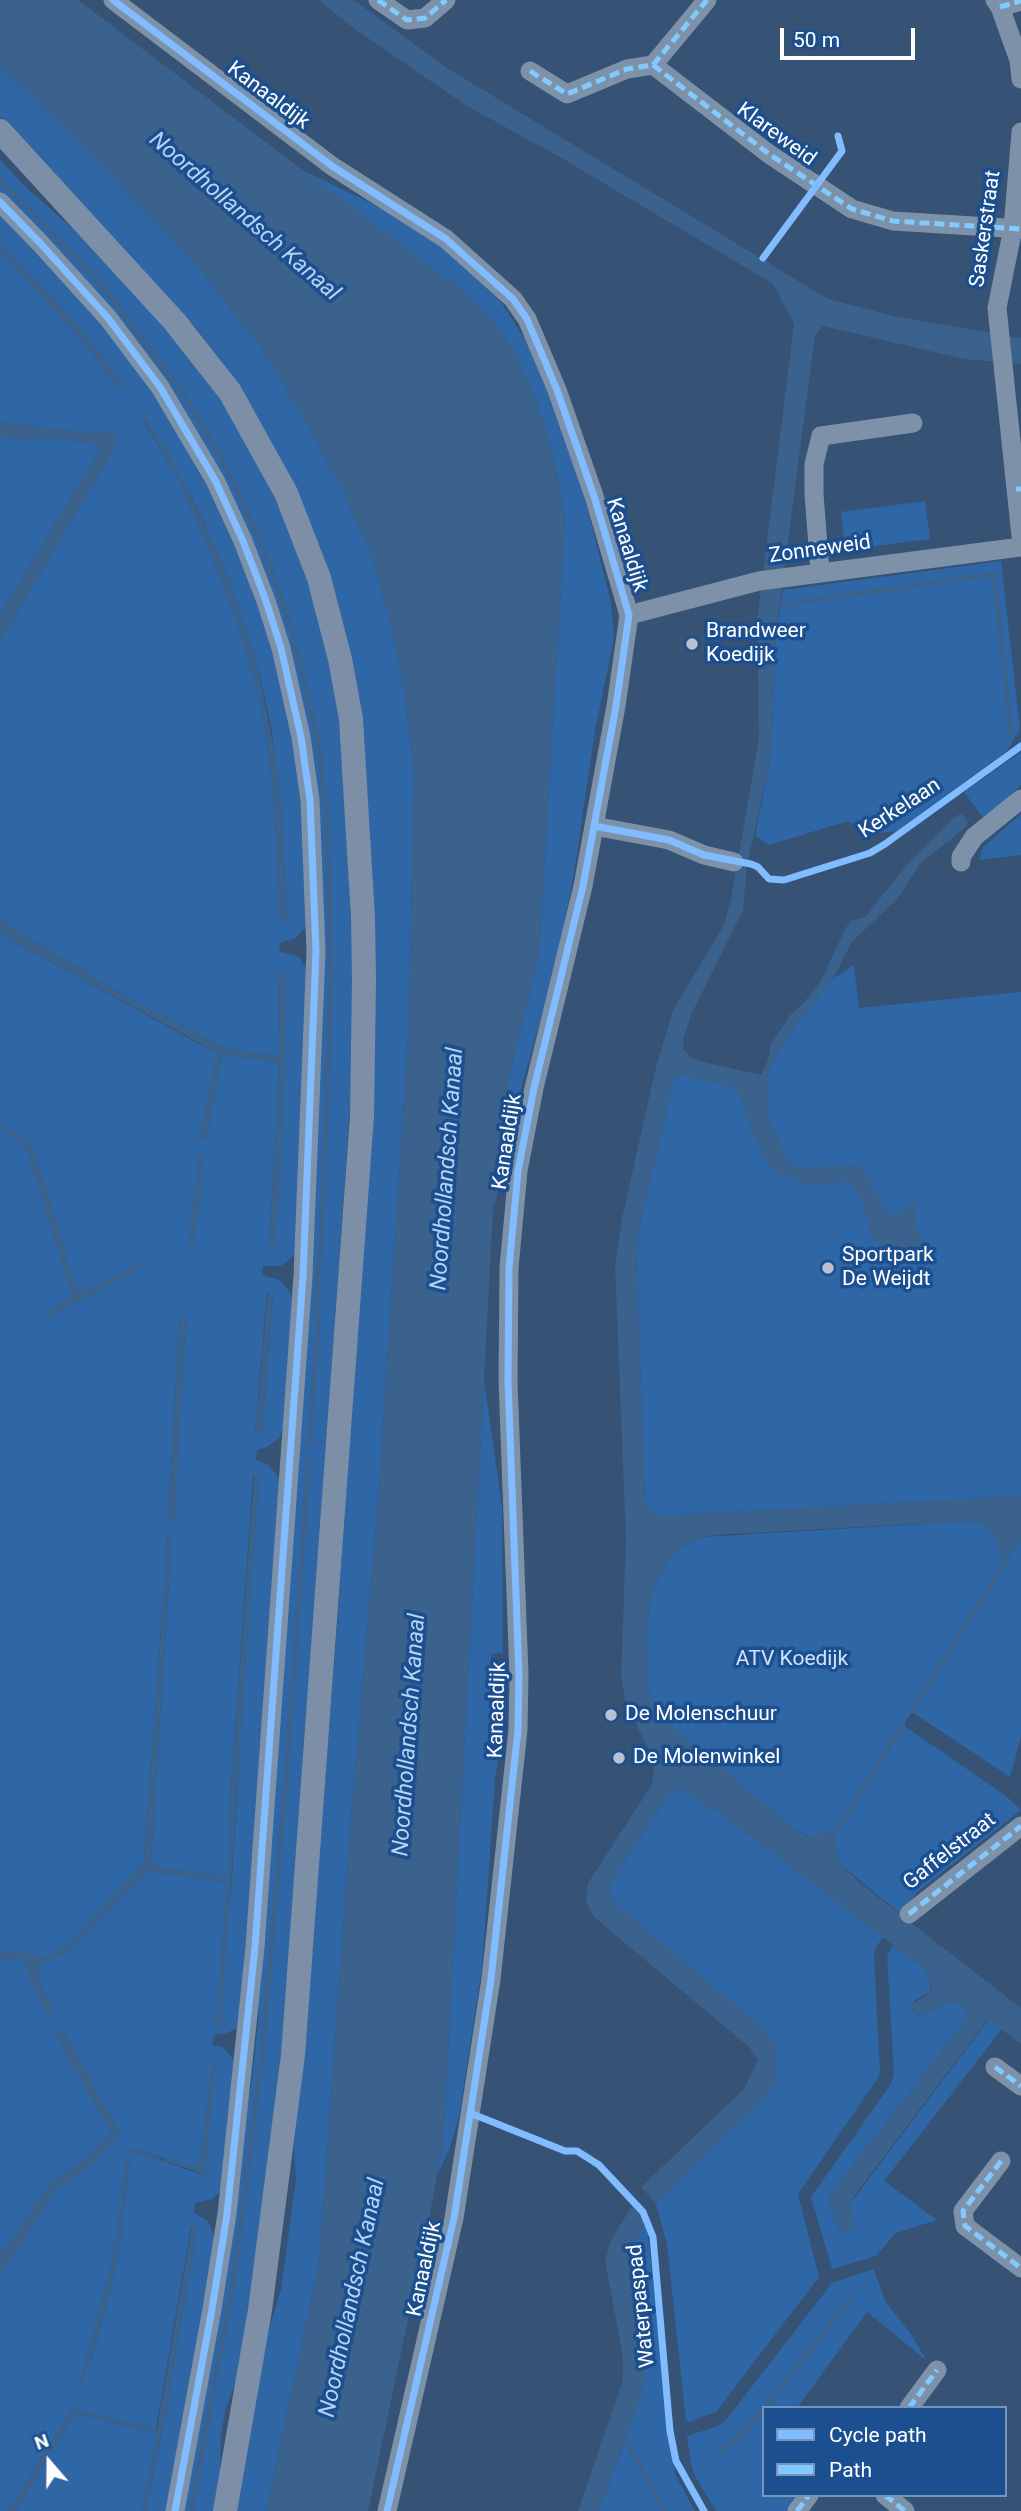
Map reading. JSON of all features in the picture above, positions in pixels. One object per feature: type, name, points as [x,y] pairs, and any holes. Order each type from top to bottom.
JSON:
[{"type":"main road","points":[[0,131],[175,322],[230,392],[286,493],[319,578],[340,659],[351,719],[364,980],[361,1130],[293,2054],[260,2310],[225,2511]]},
{"type":"street","name":"Kanaaldijk","points":[[113,0],[332,166],[446,239],[513,299],[527,319],[557,390],[594,496],[629,615],[617,706],[583,886],[534,1088],[518,1171],[509,1268],[508,1381],[519,1675],[518,1730],[491,1979],[454,2218],[387,2511]]},
{"type":"street","points":[[378,0],[407,20],[425,18],[446,0]]},
{"type":"street","points":[[530,71],[567,94],[627,69],[653,65],[707,0]]},
{"type":"street","points":[[1021,1],[997,4],[1019,60],[1021,79]]},
{"type":"street","name":"Klareweid","points":[[653,65],[769,154],[852,209],[893,221],[1017,228]]},
{"type":"street","name":"Saskerstraat","points":[[1019,489],[997,308],[1017,228],[1021,132]]},
{"type":"street","points":[[0,202],[107,318],[160,387],[215,480],[267,601],[281,648],[301,737],[310,800],[316,951],[303,1276],[255,1947],[227,2214],[175,2511]]},
{"type":"street","points":[[820,572],[814,464],[821,436],[913,423]]},
{"type":"street","points":[[1019,489],[1021,536]]},
{"type":"street","name":"Zonneweid","points":[[629,615],[759,581],[1021,547]]},
{"type":"street","points":[[961,862],[961,857],[974,837],[1021,799]]},
{"type":"street","points":[[594,826],[669,840],[704,855],[734,862]]},
{"type":"street","name":"Gaffelstraat","points":[[908,1914],[1021,1826]]},
{"type":"street","points":[[995,2067],[1021,2086]]},
{"type":"street","points":[[1001,2161],[963,2211],[965,2226],[1021,2268]]},
{"type":"street","points":[[910,2406],[937,2370]]},
{"type":"street","points":[[888,2497],[905,2511]]},
{"type":"green space","points":[[0,65],[100,163],[195,263],[262,349],[305,420],[342,488],[371,555],[389,616],[403,685],[414,770],[409,1023],[378,1503],[349,1843],[319,2264],[266,2511],[235,2511],[265,2342],[281,2290],[296,2179],[294,2146],[336,1639],[360,1289],[365,763],[290,476],[247,400],[195,327],[0,116]]},
{"type":"green space","points":[[0,160],[29,190],[89,243],[155,314],[211,385],[234,420],[268,483],[296,547],[320,619],[338,711],[344,762],[354,995],[351,1092],[286,2012],[265,2204],[238,2376],[226,2408],[221,2434],[220,2479],[213,2511],[182,2511],[252,2078],[259,2013],[257,2005],[295,1491],[311,759],[220,477],[0,194]]},
{"type":"green space","points":[[300,169],[398,216],[448,251],[501,302],[530,347],[570,448],[611,603],[614,639],[595,730],[574,874],[556,964],[521,1089],[493,1212],[508,1081],[539,954],[565,518],[552,451],[536,400],[514,350],[487,314],[467,294]]},
{"type":"green space","points":[[0,212],[46,259],[131,360],[199,465],[260,601],[282,678],[304,811],[306,927],[294,939],[279,943],[280,952],[295,955],[307,970],[295,1255],[281,1266],[263,1266],[262,1275],[280,1280],[293,1300],[285,1426],[279,1438],[267,1447],[257,1450],[256,1460],[269,1465],[280,1480],[254,1881],[237,2028],[214,2035],[212,2045],[223,2047],[235,2061],[221,2191],[212,2199],[195,2203],[194,2213],[208,2221],[215,2238],[169,2511],[146,2511],[165,2417],[197,2226],[191,2227],[156,2429],[72,2409],[8,2511],[0,2511],[0,934],[217,1052],[200,1139],[206,1140],[222,1054],[280,1063],[271,1245],[286,1058],[286,973],[279,973],[280,1057],[229,1049],[128,998],[0,920],[0,642],[118,439],[108,431],[88,433],[0,422],[0,252],[78,336],[119,388],[124,385],[81,330],[0,242]],"holes":[[[146,418],[193,499],[230,582],[256,660],[271,726],[281,803],[287,922],[280,922],[274,794],[261,703],[238,624],[208,546],[176,475],[143,421]],[[267,1293],[273,1294],[265,1394],[261,1434],[255,1434]],[[180,1316],[186,1316],[174,1519],[168,1518]],[[253,1476],[259,1477],[232,1879],[216,2026],[227,1882],[149,1871],[61,1956],[48,1957],[65,1946],[144,1863],[168,1532],[172,1533],[151,1860],[155,1867],[228,1877],[231,1790]],[[212,2066],[205,2176],[160,2160],[133,2153],[130,2155],[120,2246],[111,2288],[91,2359],[80,2383],[113,2257],[128,2150],[199,2168]]]},
{"type":"green space","points":[[0,436],[11,439],[58,438],[102,446],[0,614]]},
{"type":"green space","points":[[925,501],[930,539],[845,550],[841,512]]},
{"type":"green space","points":[[1001,561],[1020,729],[1007,751],[897,831],[872,834],[848,821],[769,845],[755,836],[771,755],[776,634],[783,590]]},
{"type":"green space","points":[[1021,752],[1021,785],[984,819],[964,792]]},
{"type":"green space","points":[[1021,814],[1021,855],[979,860],[983,847]]},
{"type":"green space","name":"Sportpark De Weijdt","points":[[854,965],[859,1008],[1021,992],[1021,1496],[660,1516],[650,1511],[645,1502],[636,1252],[641,1219],[674,1079],[680,1075],[688,1075],[731,1087],[765,1082],[772,1063],[800,1019],[833,979]]},
{"type":"green space","points":[[484,1379],[502,1507],[503,1653],[491,1654],[493,1701],[501,1702],[502,1730],[495,1780],[482,1969],[459,2116],[451,2145],[437,2176],[443,2143]]},
{"type":"green space","name":"ATV Koedijk","points":[[974,1521],[990,1528],[1005,1563],[1021,1539],[1021,1737],[1010,1777],[912,1712],[903,1725],[1006,1796],[1021,1810],[917,1892],[901,1914],[841,1865],[835,1844],[809,1837],[787,1823],[662,1719],[650,1695],[647,1679],[646,1637],[651,1592],[669,1560],[683,1546],[703,1537]]},
{"type":"green space","points":[[679,1788],[722,1814],[883,1937],[874,1956],[880,2072],[798,2194],[819,2277],[716,2412],[689,2422],[686,2421],[667,2244],[656,2204],[767,2095],[777,2075],[614,1902],[609,1890],[670,1793]]},
{"type":"green space","points":[[893,1945],[923,1968],[931,1980],[930,1992],[911,2004],[912,2010],[920,2015],[925,2014],[952,2001],[963,2005],[966,2015],[963,2023],[828,2198],[839,2232],[855,2226],[849,2205],[989,2019],[1002,2029],[884,2181],[937,2220],[896,2233],[876,2256],[832,2269],[811,2197],[891,2084],[894,2073],[887,1956]]},
{"type":"green space","points":[[646,2219],[675,2474],[695,2511],[599,2511],[625,2440],[634,2286],[630,2261],[633,2246]]},
{"type":"green space","points":[[874,2269],[885,2301],[911,2334],[927,2361],[867,2312],[798,2406],[762,2406],[762,2497],[798,2497],[787,2511],[716,2511],[695,2476],[687,2436],[718,2426],[726,2420],[832,2283]]},
{"type":"green space","points":[[79,2414],[157,2433],[142,2511],[16,2511],[72,2418]]},
{"type":"water","name":"Noordhollandsch Kanaal","points":[[0,0],[78,0],[467,294],[487,314],[514,350],[536,400],[552,451],[565,519],[539,954],[508,1081],[493,1212],[443,2143],[368,2511],[266,2511],[319,2264],[349,1843],[378,1503],[409,1023],[414,770],[403,685],[389,616],[371,555],[342,488],[305,420],[262,349],[195,263],[100,163],[0,65]]},
{"type":"water","points":[[318,0],[354,0],[447,68],[828,299],[898,317],[1021,338],[1021,364],[964,359],[823,326],[815,335],[776,634],[771,755],[747,866],[743,910],[691,1015],[684,1037],[683,1049],[699,1061],[761,1075],[771,1044],[790,1015],[821,981],[851,921],[865,917],[907,865],[954,818],[963,815],[968,822],[967,826],[920,864],[898,898],[851,943],[833,979],[800,1019],[772,1063],[765,1082],[770,1087],[766,1101],[767,1112],[791,1164],[802,1168],[853,1165],[863,1168],[890,1218],[916,1202],[917,1228],[926,1246],[915,1260],[899,1263],[886,1255],[872,1238],[863,1204],[851,1182],[806,1185],[775,1171],[765,1159],[753,1134],[739,1093],[731,1087],[680,1075],[674,1080],[641,1219],[636,1252],[645,1502],[650,1511],[660,1516],[1021,1496],[1021,1539],[1004,1564],[990,1528],[974,1521],[729,1534],[703,1537],[683,1546],[669,1560],[651,1592],[646,1637],[647,1679],[650,1695],[663,1719],[787,1823],[808,1837],[837,1830],[835,1844],[841,1865],[860,1883],[1021,2008],[1021,2044],[988,2019],[855,2195],[849,2205],[856,2226],[841,2233],[828,2198],[963,2023],[965,2008],[952,2001],[925,2015],[916,2013],[911,2004],[928,1995],[932,1984],[923,1968],[722,1814],[679,1788],[670,1793],[609,1890],[614,1902],[762,2027],[773,2043],[778,2059],[777,2075],[767,2095],[656,2204],[641,2187],[744,2089],[758,2060],[749,2047],[594,1917],[586,1902],[588,1883],[651,1786],[654,1773],[652,1756],[626,1704],[621,1678],[626,1539],[615,1266],[622,1219],[656,1067],[673,1010],[724,925],[731,899],[759,738],[757,621],[794,324],[773,284],[565,160],[467,106],[359,32]]},
{"type":"water","points":[[0,242],[81,330],[124,385],[120,389],[78,336],[0,252]]},
{"type":"water","points":[[147,417],[175,464],[212,540],[230,582],[256,660],[276,759],[287,922],[279,922],[274,794],[261,703],[238,624],[208,546],[176,475],[143,420]]},
{"type":"water","points":[[0,422],[88,433],[109,431],[118,438],[117,444],[0,642],[0,614],[102,446],[58,438],[11,439],[0,436]]},
{"type":"water","points":[[0,920],[128,998],[229,1049],[280,1057],[279,972],[286,972],[286,1058],[276,1245],[269,1245],[280,1063],[222,1054],[206,1141],[200,1139],[216,1052],[0,934]]},
{"type":"water","points":[[0,1122],[31,1143],[75,1284],[85,1291],[144,1261],[138,1271],[43,1320],[48,1311],[72,1295],[25,1146],[0,1127]]},
{"type":"water","points":[[199,1153],[204,1154],[195,1244],[188,1244]]},
{"type":"water","points":[[268,1293],[273,1293],[261,1434],[258,1435],[255,1434]]},
{"type":"water","points":[[180,1316],[186,1316],[175,1519],[168,1519]]},
{"type":"water","points":[[254,1476],[259,1477],[221,2026],[215,2026],[227,1882],[149,1871],[61,1956],[40,1964],[38,1977],[54,2013],[48,2017],[23,1959],[0,1959],[0,1952],[46,1957],[65,1946],[144,1863],[168,1532],[172,1533],[151,1860],[156,1867],[228,1877],[231,1790]]},
{"type":"water","points":[[65,2031],[120,2136],[87,2169],[56,2189],[0,2278],[0,2248],[5,2248],[52,2180],[84,2159],[111,2133],[54,2033]]},
{"type":"water","points":[[212,2064],[216,2065],[203,2177],[199,2176],[199,2172],[164,2161],[166,2159],[199,2167]]},
{"type":"water","points":[[128,2150],[161,2158],[160,2160],[133,2153],[130,2155],[120,2246],[111,2288],[83,2385],[80,2383],[113,2257],[126,2155]]},
{"type":"water","points":[[634,2203],[646,2219],[633,2246],[630,2261],[648,2354],[646,2375],[599,2511],[578,2511],[623,2380],[623,2356],[605,2262],[611,2240]]},
{"type":"water","points":[[192,2226],[197,2226],[165,2417],[146,2511],[142,2511],[157,2433],[79,2414],[72,2418],[16,2511],[8,2511],[72,2409],[157,2429]]},
{"type":"waterway","points":[[0,180],[91,273],[184,395],[238,490],[269,564],[290,623],[306,688],[319,747],[327,822],[331,976],[322,1231],[316,1304],[318,1327],[309,1447]]},
{"type":"waterway","points":[[781,605],[994,574],[1011,733]]},
{"type":"waterway","points":[[191,2511],[235,2271],[261,2064],[286,1781],[309,1459]]},
{"type":"waterway","points":[[912,1711],[1004,1564]]},
{"type":"waterway","points":[[837,1830],[903,1725]]},
{"type":"waterway","points":[[767,2406],[851,2298]]},
{"type":"waterway","points":[[719,2452],[743,2433],[762,2411]]},
{"type":"waterway","points":[[625,2440],[665,2511]]},
{"type":"marked path","points":[[378,0],[407,20],[425,18],[446,0]]},
{"type":"marked path","points":[[530,71],[567,94],[627,69],[653,65],[707,0]]},
{"type":"marked path","points":[[1000,7],[1021,1]]},
{"type":"marked path","points":[[653,65],[769,154],[852,209],[893,221],[1021,229]]},
{"type":"marked path","points":[[1016,489],[1021,489]]},
{"type":"marked path","points":[[909,1914],[1021,1826]]},
{"type":"marked path","points":[[995,2067],[1021,2086]]},
{"type":"marked path","points":[[1001,2161],[963,2211],[965,2226],[1021,2268]]},
{"type":"marked path","points":[[910,2406],[937,2370]]},
{"type":"marked path","points":[[797,2511],[808,2497]]},
{"type":"marked path","points":[[888,2497],[905,2511]]},
{"type":"cycle path","points":[[113,0],[332,166],[446,239],[513,299],[527,319],[557,390],[594,496],[629,615],[616,706],[583,886],[534,1088],[518,1171],[509,1268],[508,1381],[519,1675],[518,1730],[491,1979],[454,2218],[387,2511]]},
{"type":"cycle path","points":[[763,258],[842,151],[838,136]]},
{"type":"cycle path","points":[[0,202],[108,318],[160,387],[215,480],[243,541],[281,648],[301,737],[310,800],[316,951],[303,1276],[255,1947],[227,2214],[175,2511]]},
{"type":"cycle path","name":"Kerkelaan","points":[[594,826],[669,840],[704,855],[751,864],[758,867],[769,879],[784,880],[870,853],[1021,746]]},
{"type":"cycle path","name":"Waterpaspad","points":[[470,2113],[565,2151],[577,2151],[599,2165],[643,2212],[653,2237],[670,2431],[676,2461],[704,2511]]},
{"type":"place","name":"Brandweer Koedijk","points":[[692,644]]},
{"type":"place","name":"Sportpark De Weijdt","points":[[828,1268]]},
{"type":"place","name":"De Molenschuur","points":[[611,1715]]},
{"type":"place","name":"De Molenwinkel","points":[[619,1758]]}]
